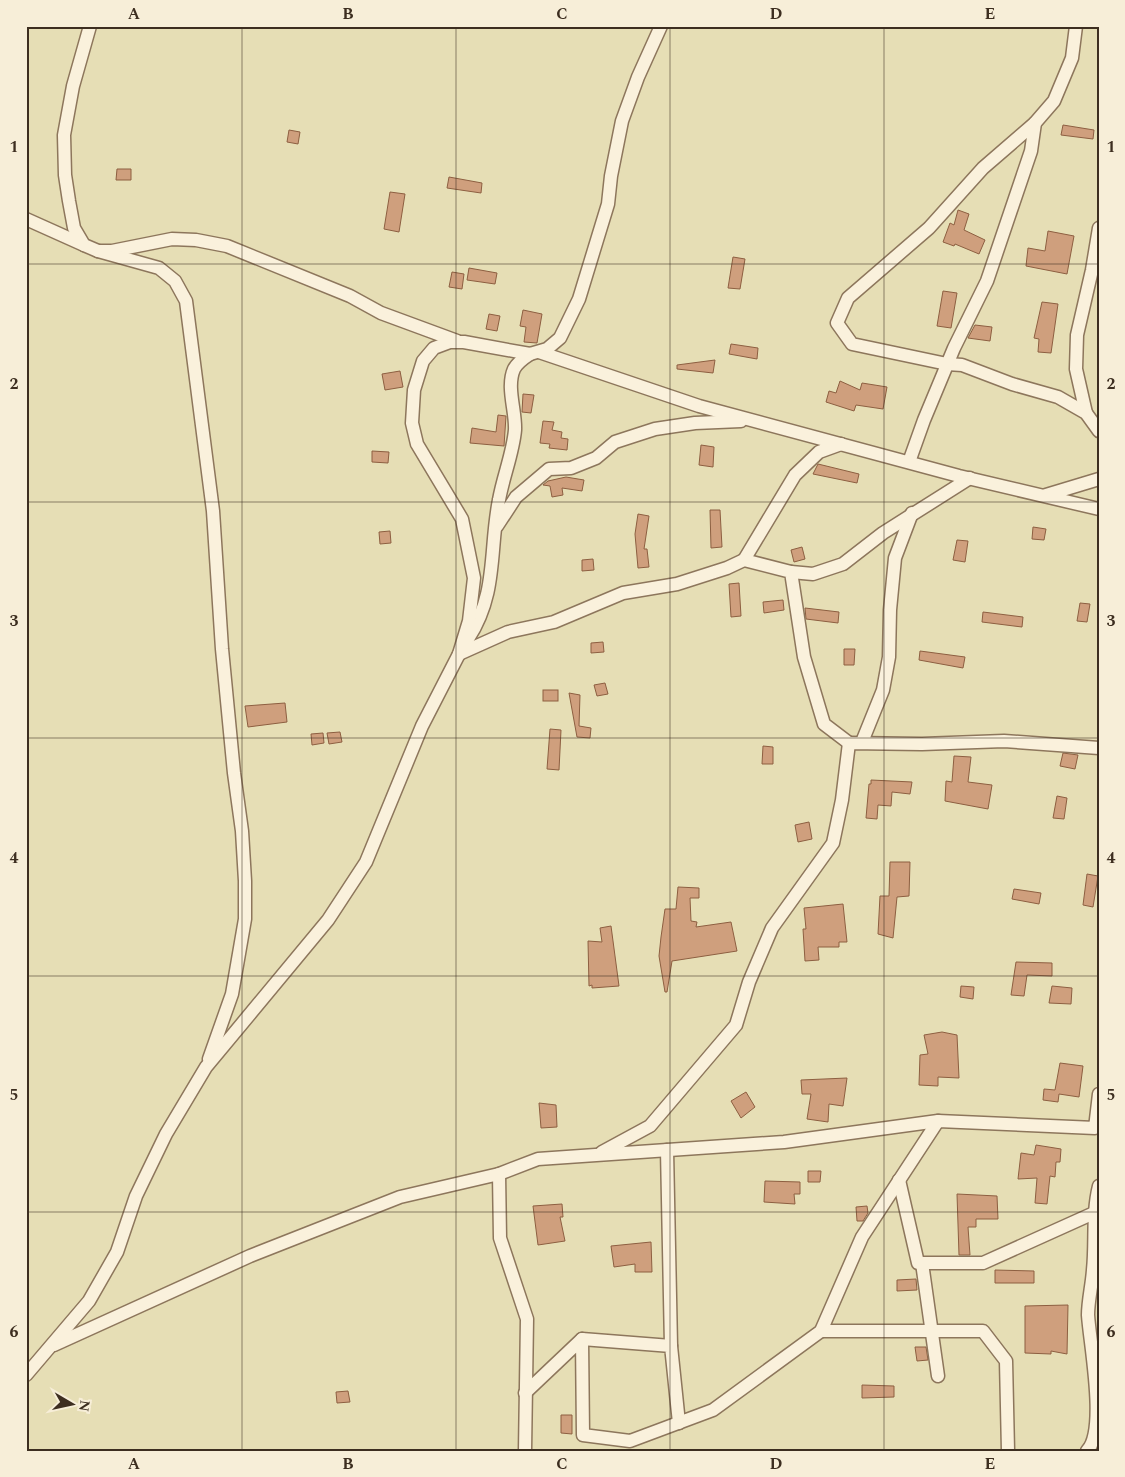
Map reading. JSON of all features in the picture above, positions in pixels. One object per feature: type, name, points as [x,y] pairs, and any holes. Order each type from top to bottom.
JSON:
[{"type":"street","points":[[84,245],[74,228],[65,174],[64,135],[73,86],[90,26]]},
{"type":"street","points":[[26,1374],[89,1301],[117,1252],[136,1196],[166,1134],[206,1067],[328,920],[366,862],[422,726],[459,654],[477,625],[488,594],[494,559],[498,501],[515,430],[511,380],[514,368],[560,338],[579,299],[608,204],[611,176],[622,121],[638,77],[662,26]]},
{"type":"street","points":[[1076,26],[1072,58],[1054,101],[1034,123],[983,168],[929,228],[848,298],[837,323],[852,344],[947,364],[962,365],[1012,384],[1058,397],[1086,413]]},
{"type":"street","points":[[909,462],[947,364],[987,281],[1031,151],[1034,123]]},
{"type":"street","points":[[26,219],[98,251],[159,268],[175,281],[186,301],[213,511],[222,649],[234,773],[242,831],[245,881],[245,919],[232,994],[206,1067]]},
{"type":"street","points":[[1099,228],[1092,270],[1077,335],[1076,369],[1086,413],[1099,431]]},
{"type":"street","points":[[98,251],[112,251],[172,239],[196,240],[226,246],[350,296],[381,313],[456,341],[535,353],[699,406],[970,478],[1099,509]]},
{"type":"street","points":[[456,341],[434,348],[423,361],[414,390],[412,423],[418,444],[462,519],[471,555],[474,586],[469,621],[459,654]]},
{"type":"street","points":[[496,528],[516,497],[549,469],[571,468],[596,458],[615,442],[655,429],[695,423],[754,420]]},
{"type":"street","points":[[459,654],[508,632],[554,622],[623,593],[677,584],[727,568],[744,560],[794,474],[819,452],[841,444]]},
{"type":"street","points":[[744,560],[791,572],[813,574],[843,564],[912,513],[970,478]]},
{"type":"street","points":[[1044,496],[1099,479]]},
{"type":"street","points":[[597,1155],[650,1126],[736,1025],[750,982],[772,928],[833,843],[856,742],[883,690],[889,657],[890,610],[896,558],[912,513]]},
{"type":"street","points":[[791,572],[804,657],[824,724],[856,742],[922,744],[1004,741],[1099,748]]},
{"type":"street","points":[[51,1346],[250,1256],[400,1197],[499,1174],[538,1159],[784,1142],[938,1122],[1097,1128],[1099,1094]]},
{"type":"street","points":[[582,1339],[583,1435],[630,1441],[713,1410],[821,1331],[862,1237],[938,1122]]},
{"type":"street","points":[[667,1150],[672,1346],[679,1423]]},
{"type":"street","points":[[499,1174],[500,1238],[527,1319],[525,1451]]},
{"type":"street","points":[[899,1180],[918,1263],[983,1263],[1094,1213]]},
{"type":"street","points":[[1087,1451],[1093,1445],[1096,1422],[1088,1314],[1094,1268],[1094,1213],[1099,1186]]},
{"type":"street","points":[[922,1263],[930,1331],[938,1376]]},
{"type":"street","points":[[821,1331],[983,1331],[1006,1361],[1008,1451]]},
{"type":"street","points":[[525,1392],[582,1339],[672,1346]]},
{"type":"shaded area","points":[[26,26],[1099,26],[1099,1451],[26,1451]]},
{"type":"building","points":[[1063,125],[1094,130],[1093,139],[1061,135]]},
{"type":"building","points":[[289,130],[300,132],[298,144],[287,142]]},
{"type":"building","points":[[117,169],[131,169],[131,180],[116,180]]},
{"type":"building","points":[[449,177],[482,183],[481,193],[447,188]]},
{"type":"building","points":[[390,192],[405,194],[399,232],[384,229]]},
{"type":"building","points":[[958,210],[969,214],[964,230],[985,240],[979,254],[955,244],[954,246],[943,242],[950,223],[954,225]]},
{"type":"building","points":[[1048,231],[1074,236],[1067,274],[1026,266],[1028,248],[1045,251]]},
{"type":"building","points":[[733,257],[745,259],[740,289],[728,288]]},
{"type":"building","points":[[469,268],[497,273],[495,284],[467,280]]},
{"type":"building","points":[[452,272],[464,274],[462,289],[449,287]]},
{"type":"building","points":[[943,291],[957,293],[951,328],[937,326]]},
{"type":"building","points":[[1042,302],[1058,304],[1051,353],[1038,352],[1039,339],[1034,338]]},
{"type":"building","points":[[523,310],[542,314],[537,343],[524,342],[526,327],[520,326]]},
{"type":"building","points":[[489,314],[500,316],[497,331],[486,329]]},
{"type":"building","points":[[975,325],[992,327],[990,341],[968,338]]},
{"type":"building","points":[[731,344],[758,348],[757,359],[729,354]]},
{"type":"building","points":[[715,360],[713,373],[677,369],[677,365]]},
{"type":"building","points":[[400,371],[403,387],[385,390],[382,374]]},
{"type":"building","points":[[840,381],[860,390],[862,383],[887,387],[883,409],[856,405],[854,411],[826,402],[829,391],[836,393]]},
{"type":"building","points":[[523,394],[534,395],[531,413],[522,412]]},
{"type":"building","points":[[498,415],[506,416],[504,446],[470,443],[472,428],[496,432]]},
{"type":"building","points":[[543,421],[554,422],[552,430],[562,432],[561,438],[568,439],[567,450],[549,448],[550,444],[540,443]]},
{"type":"building","points":[[701,445],[714,447],[713,467],[699,465]]},
{"type":"building","points":[[372,451],[389,452],[388,463],[372,462]]},
{"type":"building","points":[[818,464],[859,474],[857,483],[813,474]]},
{"type":"building","points":[[566,477],[584,480],[582,491],[562,488],[563,495],[552,497],[550,486],[543,485],[548,481]]},
{"type":"building","points":[[710,510],[720,510],[722,547],[711,548]]},
{"type":"building","points":[[638,514],[649,516],[644,549],[647,549],[649,567],[638,568],[635,534]]},
{"type":"building","points":[[1033,527],[1046,529],[1044,540],[1032,539]]},
{"type":"building","points":[[390,531],[391,543],[380,544],[379,532]]},
{"type":"building","points":[[957,540],[968,541],[965,562],[953,560]]},
{"type":"building","points":[[802,547],[805,559],[794,562],[791,550]]},
{"type":"building","points":[[593,559],[594,570],[582,571],[582,560]]},
{"type":"building","points":[[739,583],[741,616],[731,617],[729,584]]},
{"type":"building","points":[[783,600],[784,610],[764,613],[763,602]]},
{"type":"building","points":[[1080,603],[1090,604],[1087,622],[1077,621]]},
{"type":"building","points":[[805,608],[839,612],[838,623],[806,619]]},
{"type":"building","points":[[983,612],[1023,617],[1022,627],[982,622]]},
{"type":"building","points":[[603,642],[604,652],[591,653],[591,643]]},
{"type":"building","points":[[844,649],[855,649],[854,665],[844,665]]},
{"type":"building","points":[[920,651],[965,657],[963,668],[919,660]]},
{"type":"building","points":[[605,683],[608,694],[597,696],[594,685]]},
{"type":"building","points":[[543,690],[558,690],[558,701],[543,701]]},
{"type":"building","points":[[569,693],[580,695],[579,726],[591,728],[590,738],[577,737]]},
{"type":"building","points":[[285,703],[287,722],[248,727],[245,706]]},
{"type":"building","points":[[550,729],[561,730],[559,770],[547,769]]},
{"type":"building","points":[[340,732],[342,742],[329,744],[327,733]]},
{"type":"building","points":[[323,733],[324,743],[312,745],[311,734]]},
{"type":"building","points":[[763,746],[773,747],[773,764],[762,764]]},
{"type":"building","points":[[1063,753],[1078,755],[1075,769],[1060,766]]},
{"type":"building","points":[[954,756],[971,757],[968,782],[992,785],[988,809],[945,801],[946,781],[952,782]]},
{"type":"building","points":[[871,780],[912,782],[910,794],[892,792],[891,806],[878,805],[877,819],[866,818]]},
{"type":"building","points":[[1057,796],[1067,798],[1064,819],[1053,818]]},
{"type":"building","points":[[809,822],[812,839],[798,842],[795,825]]},
{"type":"building","points":[[890,862],[910,862],[909,896],[897,897],[893,938],[878,934],[880,896],[889,896]]},
{"type":"building","points":[[1087,874],[1098,876],[1093,907],[1083,905]]},
{"type":"building","points":[[678,887],[699,888],[699,898],[690,898],[691,921],[697,922],[696,927],[731,922],[737,951],[672,961],[667,992],[665,992],[659,956],[661,937],[665,909],[676,909]]},
{"type":"building","points":[[1014,889],[1041,893],[1039,904],[1012,899]]},
{"type":"building","points":[[843,904],[847,942],[839,942],[839,947],[818,947],[819,960],[805,961],[803,929],[806,929],[804,908]]},
{"type":"building","points":[[611,926],[619,986],[592,988],[592,985],[589,986],[588,941],[602,942],[600,928]]},
{"type":"building","points":[[1016,962],[1052,963],[1052,976],[1027,975],[1024,996],[1011,995]]},
{"type":"building","points":[[961,986],[974,987],[973,999],[960,997]]},
{"type":"building","points":[[1052,986],[1072,988],[1071,1004],[1049,1003]]},
{"type":"building","points":[[942,1032],[957,1035],[959,1078],[938,1077],[938,1086],[919,1085],[920,1055],[928,1054],[924,1035]]},
{"type":"building","points":[[1060,1063],[1083,1066],[1079,1097],[1059,1094],[1058,1102],[1043,1100],[1044,1089],[1055,1090]]},
{"type":"building","points":[[847,1078],[843,1106],[829,1104],[828,1122],[807,1119],[811,1094],[802,1094],[801,1080]]},
{"type":"building","points":[[746,1092],[755,1107],[741,1118],[731,1101]]},
{"type":"building","points":[[539,1103],[556,1105],[557,1127],[541,1128]]},
{"type":"building","points":[[1036,1145],[1061,1149],[1060,1162],[1056,1162],[1055,1177],[1050,1176],[1047,1204],[1035,1203],[1037,1178],[1018,1179],[1021,1153],[1034,1155]]},
{"type":"building","points":[[808,1171],[821,1171],[820,1182],[808,1182]]},
{"type":"building","points":[[765,1181],[800,1182],[800,1194],[794,1194],[795,1204],[764,1202]]},
{"type":"building","points":[[957,1194],[997,1196],[998,1219],[976,1219],[976,1227],[968,1227],[970,1255],[959,1255]]},
{"type":"building","points":[[562,1204],[563,1217],[560,1217],[565,1241],[538,1245],[533,1206]]},
{"type":"building","points":[[867,1206],[868,1213],[863,1221],[857,1221],[856,1207]]},
{"type":"building","points":[[651,1242],[652,1272],[635,1272],[635,1264],[614,1267],[611,1246]]},
{"type":"building","points":[[995,1270],[1034,1271],[1034,1283],[995,1283]]},
{"type":"building","points":[[916,1279],[917,1290],[897,1291],[897,1280]]},
{"type":"building","points":[[1068,1305],[1067,1354],[1051,1351],[1051,1354],[1025,1353],[1025,1306]]},
{"type":"building","points":[[915,1347],[926,1347],[928,1360],[917,1361]]},
{"type":"building","points":[[862,1385],[894,1386],[894,1397],[862,1398]]},
{"type":"building","points":[[348,1391],[350,1402],[337,1403],[336,1392]]},
{"type":"building","points":[[561,1415],[572,1415],[572,1434],[561,1433]]}]
